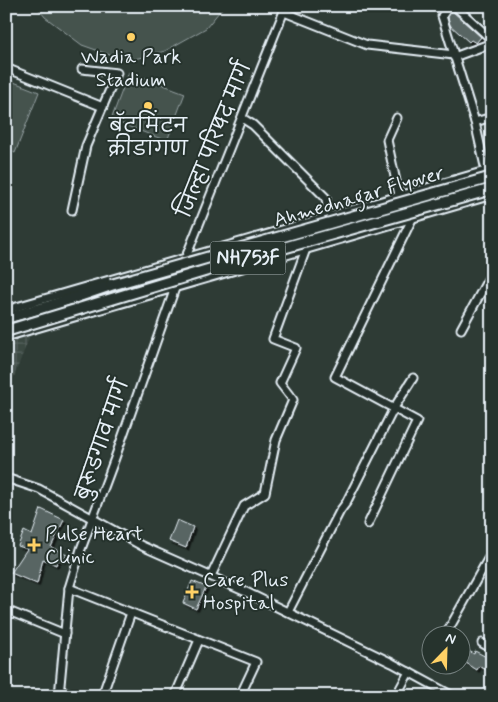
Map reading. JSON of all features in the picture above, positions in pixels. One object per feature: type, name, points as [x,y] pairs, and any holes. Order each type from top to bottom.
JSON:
[{"type":"highway","name":"Ahmednagar Flyover","points":[[6,318],[490,172]]},
{"type":"highway","name":"Ahmednagar Flyover","points":[[6,331],[244,259],[492,189]]},
{"type":"street","points":[[6,310],[399,195],[490,172],[442,16],[449,6]]},
{"type":"street","points":[[285,9],[367,45],[454,56],[492,41],[456,6]]},
{"type":"street","name":"जिल्हा परिषद मार्ग","points":[[176,286],[285,9]]},
{"type":"street","points":[[6,68],[103,107]]},
{"type":"street","points":[[72,210],[86,146],[117,74],[82,69]]},
{"type":"street","points":[[475,122],[492,117]]},
{"type":"street","points":[[242,118],[253,125],[326,198],[328,216]]},
{"type":"street","points":[[397,118],[388,140],[399,195]]},
{"type":"street","points":[[6,337],[492,195]]},
{"type":"street","points":[[368,524],[417,421],[335,377],[413,217]]},
{"type":"street","points":[[211,576],[244,506],[265,493],[276,440],[293,400],[280,383],[296,348],[273,339],[306,249]]},
{"type":"street","points":[[462,329],[492,272]]},
{"type":"street","name":"बुरूडगाव मार्ग","points":[[60,693],[69,588],[176,286]]},
{"type":"street","points":[[288,612],[394,408],[412,378]]},
{"type":"street","points":[[6,478],[39,489],[142,546],[288,612],[453,696]]},
{"type":"street","points":[[452,624],[492,552]]},
{"type":"street","points":[[69,588],[256,662],[240,696]]},
{"type":"street","points":[[6,610],[65,634]]},
{"type":"street","points":[[102,696],[131,613]]},
{"type":"street","points":[[175,696],[199,640]]},
{"type":"street","points":[[482,643],[492,649]]},
{"type":"street","points":[[396,696],[409,672]]},
{"type":"street","points":[[60,693],[77,696]]},
{"type":"shaded area","name":"Wadia Park Stadium","points":[[36,6],[224,6],[206,28],[165,51],[127,61],[82,45],[45,17]]},
{"type":"shaded area","name":"बॅटमिंटन क्रीडांगण","points":[[129,72],[185,93],[167,141],[111,120]]},
{"type":"shaded area","points":[[6,79],[39,92],[15,153],[6,149]]},
{"type":"shaded area","points":[[31,333],[6,397],[6,339]]},
{"type":"building","points":[[452,11],[481,37],[476,43],[471,40],[469,42],[450,25],[448,17]]},
{"type":"building","points":[[41,509],[64,520],[51,547],[67,555],[63,561],[58,560],[56,565],[43,559],[37,584],[11,573],[27,549],[18,546],[24,531],[32,535]]},
{"type":"building","points":[[177,520],[193,527],[186,548],[169,541]]},
{"type":"building","points":[[192,581],[206,587],[196,609],[183,603]]},
{"type":"building","points":[[475,651],[492,660],[492,673],[479,666],[477,670],[470,665],[470,652],[474,654]]},
{"type":"place","name":"Wadia Park Stadium","points":[[131,37]]},
{"type":"place","name":"बॅटमिंटन क्रीडांगण","points":[[148,106]]},
{"type":"place","name":"Pulse Heart Clinic","points":[[34,545]]},
{"type":"place","name":"Care Plus Hospital","points":[[192,592]]}]
